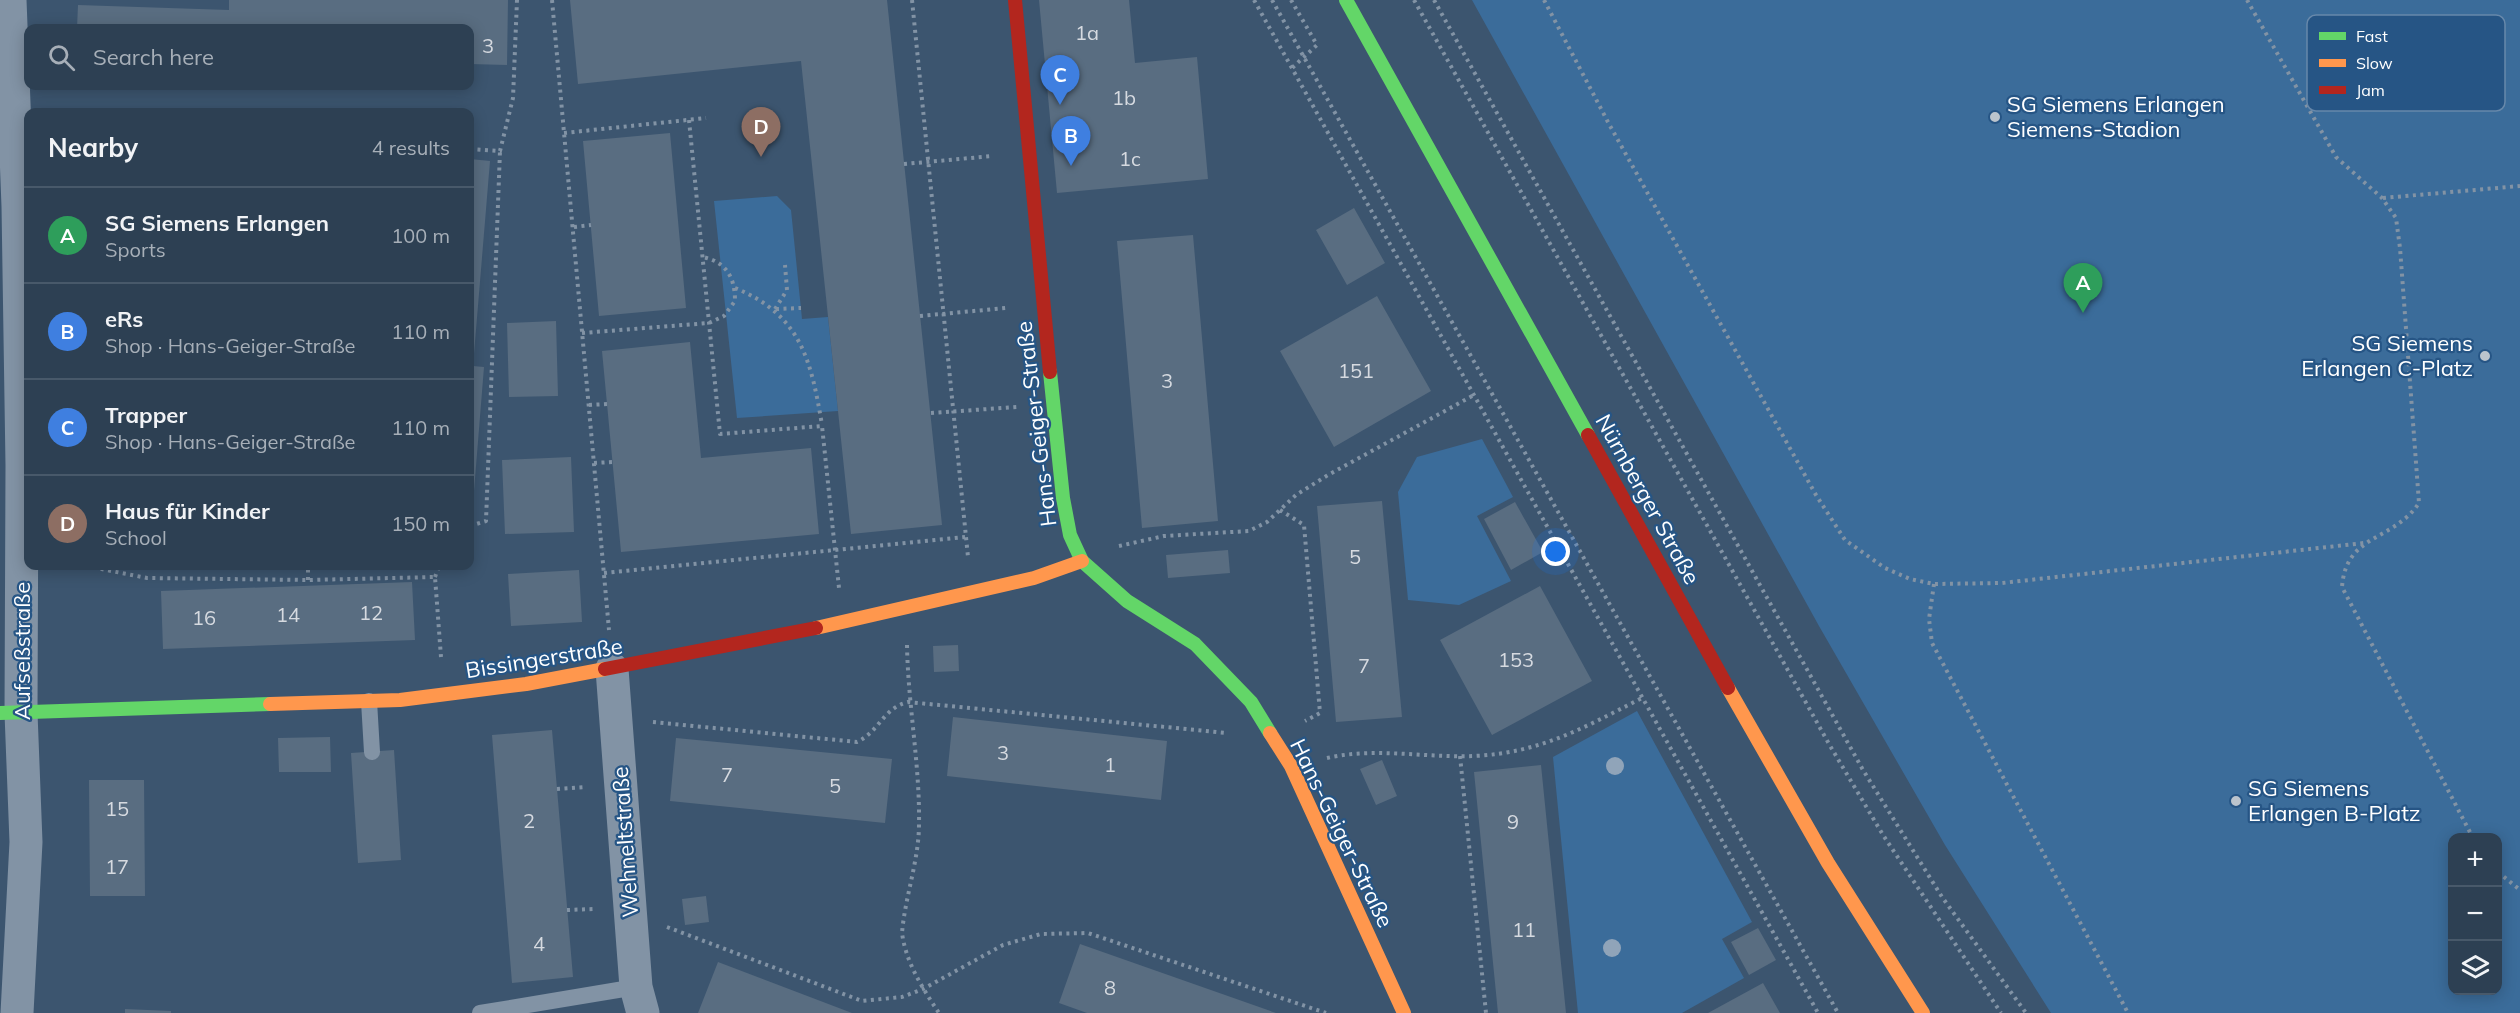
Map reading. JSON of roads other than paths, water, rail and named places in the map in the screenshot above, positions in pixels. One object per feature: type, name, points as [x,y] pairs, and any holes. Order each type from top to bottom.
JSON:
[{"type":"street","name":"Aufseßstraße","points":[[10,0],[19,230],[22,465],[11,713],[26,842],[17,1013]]},
{"type":"street","name":"Hans-Geiger-Straße","points":[[1015,0],[1053,404],[1070,535],[1082,561],[1126,601],[1195,644],[1251,702],[1291,766],[1404,1013]]},
{"type":"street","name":"Nürnberger Straße","points":[[1346,0],[1794,804],[1828,863],[1923,1013]]},
{"type":"street","name":"Bissingerstraße","points":[[11,713],[369,701],[444,695],[612,669],[842,623],[1034,578],[1082,561]]},
{"type":"street","name":"Wehneltstraße","points":[[612,669],[630,914],[639,1000]]},
{"type":"lane","points":[[369,701],[372,752]]},
{"type":"lane","points":[[480,1013],[639,1000]]},
{"type":"place","name":"Trapper","points":[[1060,105]]},
{"type":"place","name":"SG Siemens Erlangen Siemens-Stadion","points":[[1995,117]]},
{"type":"place","name":"Haus für Kinder","points":[[761,157]]},
{"type":"place","name":"eRs","points":[[1071,166]]},
{"type":"place","name":"SG Siemens Erlangen","points":[[2083,313]]},
{"type":"place","name":"SG Siemens Erlangen C-Platz","points":[[2485,356]]},
{"type":"place","name":"SG Siemens Erlangen B-Platz","points":[[2236,801]]}]
